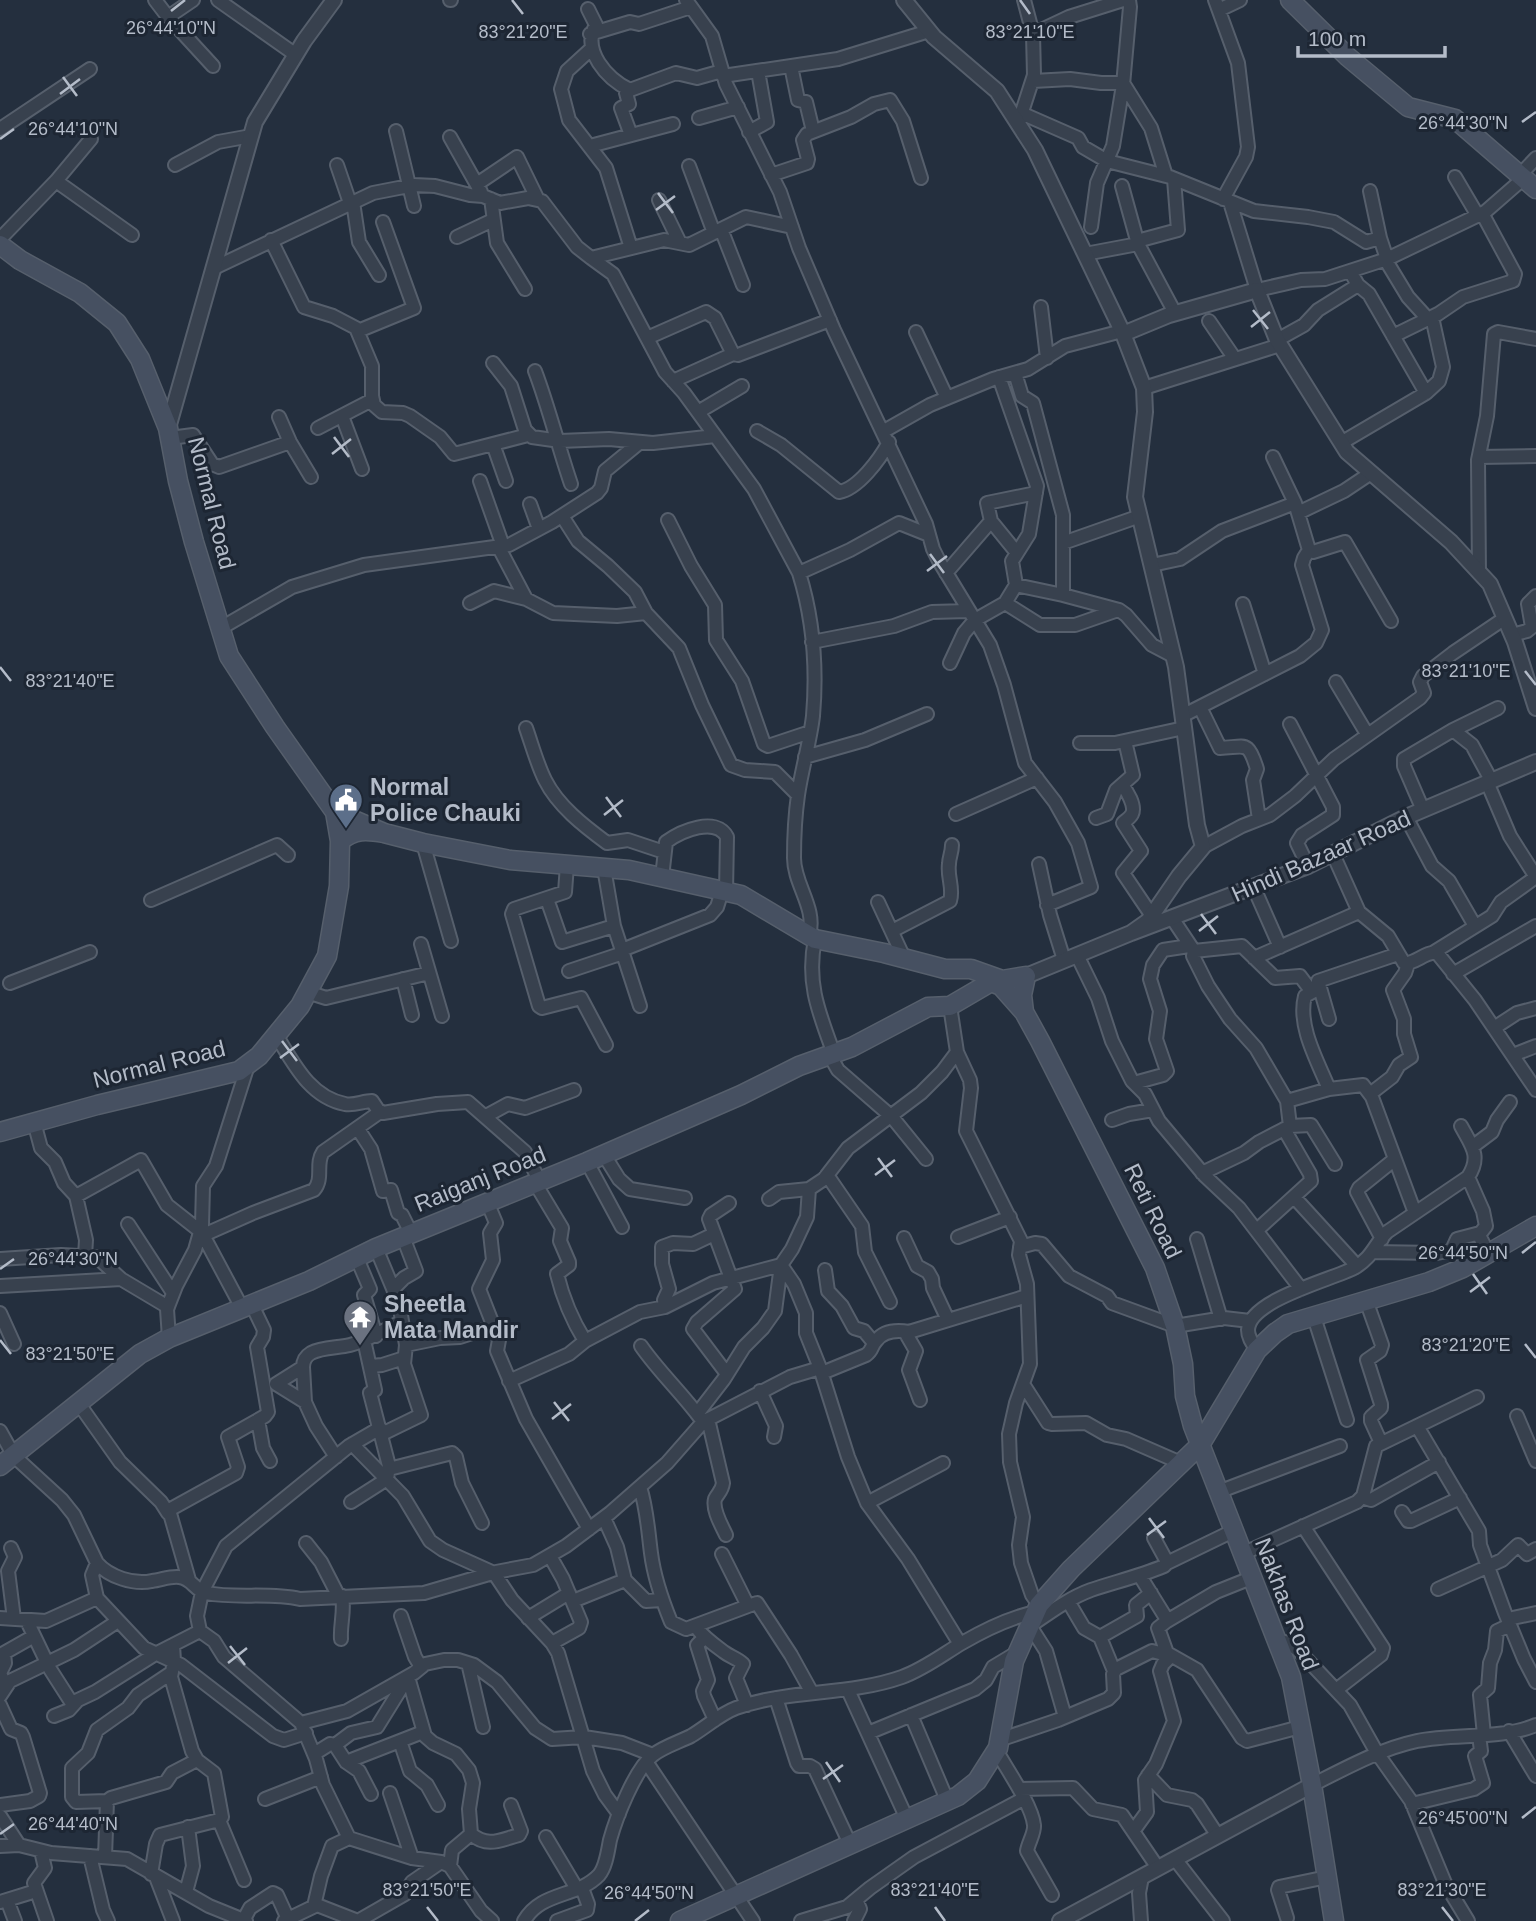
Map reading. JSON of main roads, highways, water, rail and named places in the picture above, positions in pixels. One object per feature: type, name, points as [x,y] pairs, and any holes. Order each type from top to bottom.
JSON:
[{"type":"main road","points":[[1290,0],[1348,57],[1408,107],[1455,119],[1527,181]]},
{"type":"main road","name":"Normal Road","points":[[0,246],[80,293],[117,323],[140,359],[169,433],[194,542],[229,656],[335,812],[340,841],[340,886],[327,956],[300,1006],[259,1056],[239,1071],[0,1132]]},
{"type":"main road","points":[[335,812],[384,833]]},
{"type":"main road","points":[[340,841],[350,833],[362,829],[510,860],[629,870],[741,895],[812,937],[945,969],[971,969],[1002,983],[1026,976],[1022,995],[1024,1012]]},
{"type":"main road","name":"Raiganj Road","points":[[7,1461],[140,1354],[169,1338],[309,1281],[356,1256],[604,1155],[741,1095],[799,1066],[832,1055],[928,1007],[950,1006],[991,982],[1002,983]]},
{"type":"main road","name":"Reti Road","points":[[1002,983],[1024,1012],[1155,1268],[1175,1326],[1183,1364],[1185,1396],[1200,1445]]},
{"type":"main road","points":[[680,1921],[947,1801],[977,1781],[997,1745],[1018,1652],[1035,1614],[1072,1569],[1200,1445],[1257,1350],[1275,1333],[1288,1324],[1367,1303],[1429,1282],[1463,1268],[1536,1226]]},
{"type":"main road","name":"Nakhas Road","points":[[1200,1445],[1291,1677],[1334,1921]]},
{"type":"place","name":"Normal Police Chauki","points":[[346,830]]},
{"type":"place","name":"Sheetla Mata Mandir","points":[[360,1347]]}]
